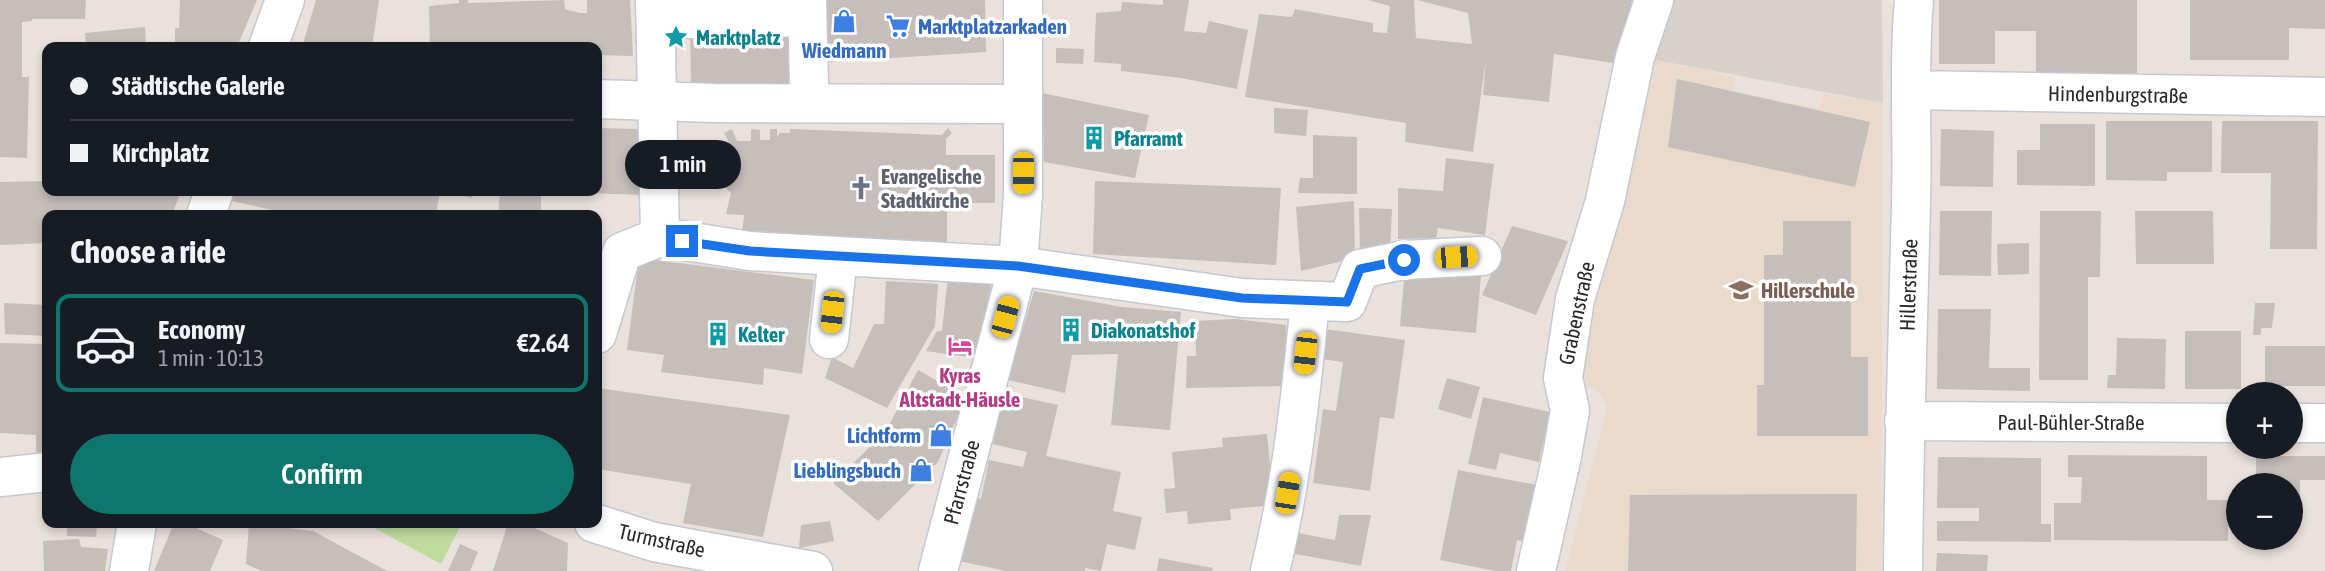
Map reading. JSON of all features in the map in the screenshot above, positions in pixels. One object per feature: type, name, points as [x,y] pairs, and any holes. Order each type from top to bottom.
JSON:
[{"type":"street","points":[[258,42],[285,0]]},
{"type":"street","points":[[654,0],[660,237]]},
{"type":"street","points":[[681,0],[681,19],[804,6],[806,72]]},
{"type":"street","name":"Pfarrstraße","points":[[938,571],[1018,266],[1023,151],[1023,0]]},
{"type":"street","name":"Grabenstraße","points":[[1536,571],[1570,410],[1563,378],[1575,299],[1605,201],[1635,57],[1654,0]]},
{"type":"street","name":"Hillerstraße","points":[[1903,571],[1904,421],[1911,199],[1909,44],[1914,0]]},
{"type":"street","name":"Hindenburgstraße","points":[[1911,90],[2325,97]]},
{"type":"street","points":[[602,99],[1022,104]]},
{"type":"street","points":[[602,318],[622,252],[660,237],[750,251],[1018,266],[1242,298],[1328,302]]},
{"type":"street","points":[[1270,571],[1284,515],[1297,429],[1328,302],[1360,269],[1404,260],[1482,256]]},
{"type":"street","points":[[829,339],[838,257]]},
{"type":"street","name":"Paul-Bühler-Straße","points":[[1904,421],[2226,423]]},
{"type":"street","points":[[2303,423],[2325,424]]},
{"type":"street","points":[[0,477],[42,473]]},
{"type":"street","name":"Turmstraße","points":[[602,526],[654,542],[813,571]]},
{"type":"street","points":[[129,571],[136,528]]},
{"type":"shaded area","points":[[1635,0],[1882,0],[1883,103],[1645,58]]},
{"type":"shaded area","name":"Hillerschule","points":[[1645,58],[1737,77],[1733,91],[1819,109],[1824,94],[1883,103],[1881,571],[1565,571],[1607,407],[1601,394],[1580,382]]},
{"type":"green space","points":[[374,528],[459,528],[441,564]]},
{"type":"building","points":[[0,0],[86,0],[85,19],[32,19],[22,22],[22,77],[29,77],[27,158],[0,157]]},
{"type":"building","points":[[180,0],[257,0],[239,42],[175,42],[175,28],[179,28]]},
{"type":"building","points":[[316,0],[379,0],[373,42],[303,42]]},
{"type":"building","points":[[459,0],[468,0],[468,3],[564,0],[565,9],[587,13],[587,0],[630,0],[633,56],[602,55],[602,42],[430,42],[429,6],[459,3]]},
{"type":"building","name":"Marktplatzarkaden","points":[[811,0],[985,0],[986,52],[812,63]]},
{"type":"building","points":[[1163,0],[1189,0],[1184,31],[1206,33],[1209,21],[1248,30],[1237,89],[1181,78],[1121,71],[1121,64],[1094,62],[1096,13],[1121,11],[1122,2],[1163,5]]},
{"type":"building","points":[[1368,0],[1414,0],[1416,38],[1472,44],[1468,13],[1417,0],[1632,0],[1620,64],[1554,54],[1549,102],[1483,95],[1486,58],[1473,152],[1405,142],[1406,123],[1245,97],[1259,14],[1292,17],[1295,9],[1373,23],[1373,32],[1387,33],[1390,6]]},
{"type":"building","points":[[1939,0],[2137,0],[2137,73],[2036,73],[2036,31],[1995,31],[1995,64],[1939,64]]},
{"type":"building","points":[[2190,0],[2325,0],[2325,29],[2289,28],[2289,60],[2190,60]]},
{"type":"building","points":[[796,21],[797,84],[691,86],[690,23]]},
{"type":"building","points":[[145,27],[146,42],[86,42],[85,33]]},
{"type":"building","points":[[1056,48],[1084,49],[1083,64],[1056,63]]},
{"type":"building","points":[[1677,79],[1870,122],[1855,187],[1668,147]]},
{"type":"building","name":"Pfarramt","points":[[1042,93],[1149,115],[1135,178],[1044,162]]},
{"type":"building","points":[[1274,108],[1308,110],[1306,136],[1274,133]]},
{"type":"building","points":[[2106,121],[2212,121],[2212,172],[2167,172],[2167,181],[2106,180]]},
{"type":"building","points":[[2222,121],[2318,121],[2317,249],[2270,249],[2271,173],[2221,173]]},
{"type":"building","points":[[2040,124],[2095,124],[2095,186],[2017,185],[2017,150],[2040,150]]},
{"type":"building","points":[[602,128],[639,129],[642,195],[602,194]]},
{"type":"building","name":"Evangelische Stadtkirche","points":[[948,128],[952,133],[946,139],[946,155],[995,155],[995,203],[947,203],[947,242],[742,235],[744,215],[726,214],[731,193],[719,181],[710,184],[708,177],[717,174],[719,160],[708,156],[711,150],[721,153],[730,145],[724,133],[732,129],[737,141],[751,141],[751,129],[760,130],[760,140],[770,140],[770,129],[777,129],[777,137],[780,133],[790,133],[790,129],[942,135]]},
{"type":"building","points":[[1941,129],[1994,131],[1993,187],[1940,186]]},
{"type":"building","points":[[1313,135],[1357,137],[1357,194],[1298,193],[1300,178],[1313,178]]},
{"type":"building","points":[[1446,158],[1494,164],[1485,235],[1438,228],[1436,238],[1398,239],[1398,188],[1443,191]]},
{"type":"building","points":[[42,181],[42,196],[179,196],[174,210],[42,210],[42,243],[0,245],[0,182]]},
{"type":"building","points":[[1095,181],[1281,188],[1276,265],[1093,254]]},
{"type":"building","points":[[234,196],[439,196],[437,210],[272,210],[232,201]]},
{"type":"building","points":[[500,196],[541,196],[541,210],[498,210]]},
{"type":"building","points":[[1354,201],[1355,258],[1301,271],[1296,207]]},
{"type":"building","points":[[1359,208],[1392,209],[1390,250],[1360,253]]},
{"type":"building","points":[[1940,211],[1992,211],[1991,276],[1939,275]]},
{"type":"building","points":[[2040,211],[2101,211],[2100,277],[2088,277],[2088,380],[2039,380]]},
{"type":"building","points":[[2135,211],[2213,211],[2214,264],[2136,264]]},
{"type":"building","points":[[1783,221],[1851,221],[1851,357],[1868,357],[1868,436],[1757,436],[1757,385],[1764,385],[1764,255],[1783,255]]},
{"type":"building","points":[[1512,226],[1568,241],[1536,315],[1482,295]]},
{"type":"building","points":[[2029,243],[2029,274],[1998,275],[1997,244]]},
{"type":"building","name":"Kelter","points":[[639,258],[814,280],[802,374],[764,368],[763,385],[661,372],[664,355],[627,350]]},
{"type":"building","points":[[1405,269],[1481,275],[1476,333],[1400,326]]},
{"type":"building","points":[[948,276],[993,279],[974,358],[926,351],[937,331],[942,331]]},
{"type":"building","points":[[886,281],[938,284],[935,326],[887,408],[825,378],[832,357],[853,368],[874,324],[884,324]]},
{"type":"building","points":[[1034,291],[1122,307],[1181,312],[1170,430],[1111,425],[1118,354],[1072,355],[1065,393],[1008,380]]},
{"type":"building","points":[[4,303],[42,305],[42,336],[5,334]]},
{"type":"building","points":[[2255,303],[2275,303],[2272,328],[2261,328],[2261,335],[2253,335]]},
{"type":"building","points":[[1938,309],[1991,309],[1989,368],[2030,368],[2030,391],[1937,389]]},
{"type":"building","points":[[1235,319],[1286,325],[1286,386],[1186,388],[1187,356],[1196,356],[1195,321]]},
{"type":"building","points":[[1318,328],[1405,340],[1394,419],[1380,417],[1370,491],[1313,483],[1323,409],[1336,411],[1343,362],[1314,358]]},
{"type":"building","points":[[2185,331],[2241,331],[2241,382],[2226,382],[2226,389],[2185,389]]},
{"type":"building","points":[[2117,338],[2166,339],[2165,389],[2107,388],[2108,375],[2116,375]]},
{"type":"building","points":[[0,343],[42,344],[42,455],[36,456],[36,435],[0,433]]},
{"type":"building","points":[[2265,346],[2325,346],[2325,386],[2303,386],[2303,382],[2265,382]]},
{"type":"building","points":[[918,370],[966,397],[938,462],[878,521],[833,483],[886,431]]},
{"type":"building","points":[[1447,378],[1480,387],[1471,419],[1438,409]]},
{"type":"building","points":[[602,389],[790,415],[763,537],[683,523],[691,484],[602,470]]},
{"type":"building","points":[[1004,393],[1058,405],[1046,456],[1121,472],[1113,511],[1142,517],[1135,550],[1107,544],[1101,571],[1085,568],[1085,571],[1006,571],[959,561],[973,497],[981,499],[989,460],[1023,467],[1027,452],[993,444]]},
{"type":"building","points":[[1483,397],[1550,412],[1539,462],[1500,453],[1496,470],[1468,464]]},
{"type":"building","points":[[1267,434],[1274,505],[1230,509],[1231,520],[1188,524],[1187,511],[1166,513],[1164,489],[1175,488],[1172,452],[1223,447],[1222,438]]},
{"type":"building","points":[[2068,455],[2207,456],[2207,500],[2226,500],[2226,541],[2054,540],[2054,503],[2081,503],[2082,477],[2068,477]]},
{"type":"building","points":[[2325,456],[2325,480],[2303,480],[2303,473],[2256,473],[2256,459]]},
{"type":"building","points":[[1938,457],[2041,458],[2041,524],[2051,524],[2051,542],[1937,541],[1937,521],[1979,521],[1979,508],[1937,508]]},
{"type":"building","points":[[1458,470],[1537,485],[1526,542],[1517,540],[1511,571],[1496,571],[1440,560]]},
{"type":"building","points":[[1857,494],[1856,571],[1628,571],[1630,495]]},
{"type":"building","points":[[1339,515],[1371,515],[1361,566],[1290,553],[1298,533],[1335,540]]},
{"type":"building","points":[[830,521],[834,541],[799,548],[801,525]]},
{"type":"building","points":[[67,528],[97,528],[96,537],[67,536]]},
{"type":"building","points":[[172,528],[196,528],[223,540],[210,571],[154,571]]},
{"type":"building","points":[[249,528],[289,528],[313,531],[387,571],[262,571],[246,564]]},
{"type":"building","points":[[506,528],[534,528],[568,543],[567,571],[493,571]]},
{"type":"building","points":[[79,539],[81,547],[108,549],[105,571],[44,571],[43,541]]},
{"type":"building","points":[[460,544],[478,552],[470,571],[448,571]]},
{"type":"building","points":[[1937,553],[1988,555],[1987,571],[1936,571]]},
{"type":"building","points":[[1159,558],[1213,568],[1212,571],[1157,571]]},
{"type":"place","name":"Wiedmann","points":[[844,21]]},
{"type":"place","name":"Marktplatzarkaden","points":[[898,26]]},
{"type":"place","name":"Marktplatz","points":[[676,37]]},
{"type":"place","name":"Pfarramt","points":[[1094,138]]},
{"type":"place","name":"Evangelische Stadtkirche","points":[[861,188]]},
{"type":"place","name":"Hillerschule","points":[[1741,290]]},
{"type":"place","name":"Diakonatshof","points":[[1071,330]]},
{"type":"place","name":"Kelter","points":[[718,334]]},
{"type":"place","name":"Kyras Altstadt-Häusle","points":[[960,346]]},
{"type":"place","name":"Lichtform","points":[[941,435]]},
{"type":"place","name":"Lieblingsbuch","points":[[921,470]]},
{"type":"route","points":[[682,241],[750,251],[1018,266],[1242,298],[1310,302],[1347,302],[1360,269],[1404,260]]}]
